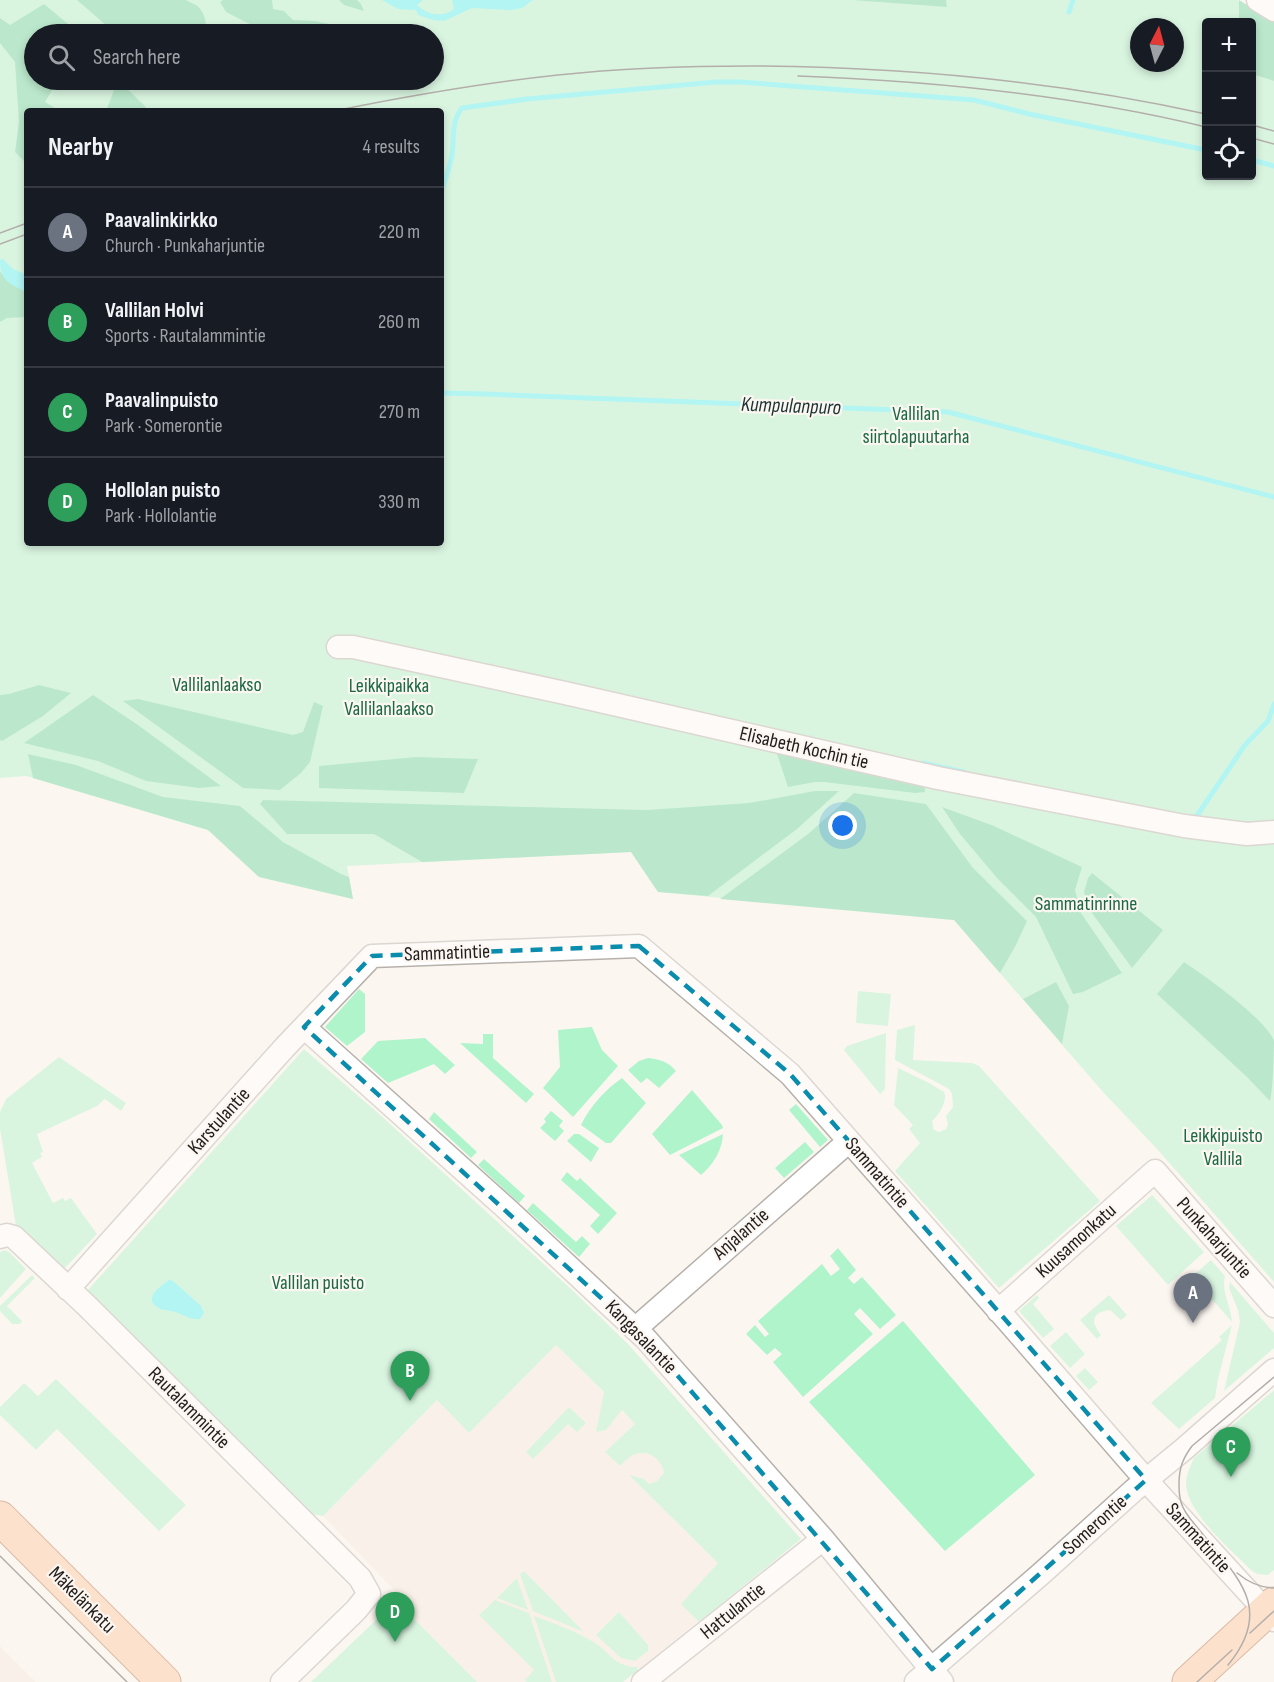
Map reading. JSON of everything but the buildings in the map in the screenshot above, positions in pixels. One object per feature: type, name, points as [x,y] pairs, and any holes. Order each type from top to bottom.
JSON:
[{"type":"main road","name":"Mäkelänkatu","points":[[0,1518],[164,1682]]},
{"type":"main road","points":[[1189,1682],[1272,1617]]},
{"type":"main road","points":[[1218,1682],[1272,1617]]},
{"type":"street","points":[[1258,0],[1274,10]]},
{"type":"street","name":"Elisabeth Kochin tie","points":[[338,647],[353,647],[878,765],[1013,793],[1184,826],[1247,834],[1274,832]]},
{"type":"street","name":"Sammatintie","points":[[372,956],[639,946],[790,1074],[1146,1480],[1272,1617]]},
{"type":"street","name":"Karstulantie","points":[[68,1289],[304,1027],[372,956]]},
{"type":"street","name":"Kangasalantie","points":[[304,1027],[645,1338],[823,1539],[930,1678]]},
{"type":"street","name":"Anjalantie","points":[[635,1329],[849,1141]]},
{"type":"street","name":"Kuusamonkatu","points":[[998,1311],[1155,1171]]},
{"type":"street","name":"Punkaharjuntie","points":[[1155,1171],[1274,1306]]},
{"type":"street","name":"Rautalammintie","points":[[0,1237],[7,1235],[14,1237],[87,1306],[360,1578],[369,1594],[356,1610],[282,1682]]},
{"type":"street","name":"Somerontie","points":[[930,1678],[1042,1573],[1274,1370]]},
{"type":"street","name":"Hattulantie","points":[[643,1682],[823,1539]]},
{"type":"highlighted area","points":[[639,946],[790,1074],[1146,1480],[932,1669],[645,1338],[304,1027],[372,956]]},
{"type":"shaded area","points":[[556,1345],[773,1561],[623,1682],[477,1682],[396,1601],[395,1591],[323,1516],[437,1400]]},
{"type":"shaded area","points":[[0,1646],[36,1682],[0,1682]]},
{"type":"green space","points":[[0,0],[1238,0],[1274,22],[1274,1282],[1158,1150],[1103,1092],[954,920],[658,892],[631,852],[347,866],[353,899],[259,877],[208,830],[26,776],[0,778]]},
{"type":"green space","points":[[77,0],[186,0],[202,11],[206,22],[206,24],[105,24]]},
{"type":"green space","points":[[223,0],[272,0],[273,9],[284,11],[293,20],[329,24],[249,24],[226,12],[220,2]]},
{"type":"green space","points":[[339,0],[357,0],[364,11],[344,5]]},
{"type":"green space","points":[[852,0],[946,0],[947,7]]},
{"type":"green space","points":[[1239,0],[1274,22],[1274,81],[1256,75],[1256,18],[1239,18]]},
{"type":"green space","points":[[44,4],[68,24],[24,24],[24,90],[52,90],[45,102],[55,108],[24,108],[24,161],[15,152],[19,122],[15,62],[0,43],[0,18],[10,25]]},
{"type":"green space","points":[[114,90],[128,90],[146,108],[107,108]]},
{"type":"green space","points":[[0,271],[12,284],[24,290],[24,317],[7,318],[0,322]]},
{"type":"green space","points":[[39,685],[71,693],[43,716],[2,741],[0,740],[0,695]]},
{"type":"green space","points":[[93,695],[221,786],[199,788],[146,781],[98,761],[24,743]]},
{"type":"green space","points":[[138,699],[293,735],[303,732],[314,702],[323,706],[310,762],[301,773],[280,790],[243,788],[123,701]]},
{"type":"green space","points":[[775,748],[923,783],[925,792],[915,793],[824,782],[788,787]]},
{"type":"green space","points":[[28,754],[76,765],[163,797],[240,806],[283,842],[349,877],[353,899],[259,877],[208,830],[33,778]]},
{"type":"green space","points":[[416,757],[478,759],[464,793],[319,788],[319,766]]},
{"type":"green space","points":[[815,791],[839,791],[797,829],[708,896],[658,892],[631,852],[422,862],[374,834],[287,834],[260,804],[263,800],[647,810],[749,803]]},
{"type":"green space","points":[[854,793],[926,804],[973,868],[1027,921],[1000,973],[954,920],[720,899],[808,834]]},
{"type":"green space","points":[[942,807],[994,826],[1082,867],[1075,890],[1081,913],[1122,973],[1083,992],[1073,994],[1036,917],[997,878],[960,834]]},
{"type":"green space","points":[[1092,873],[1163,930],[1132,968],[1089,909],[1084,892]]},
{"type":"green space","points":[[1184,962],[1248,1010],[1269,1032],[1274,1041],[1270,1101],[1157,994]]},
{"type":"green space","points":[[1056,982],[1069,1006],[1062,1044],[1023,999]]},
{"type":"green space","points":[[359,989],[365,994],[365,1032],[347,1046],[325,1027]]},
{"type":"green space","points":[[858,991],[891,994],[888,1026],[856,1023]]},
{"type":"green space","points":[[915,1025],[913,1060],[972,1063],[979,1066],[1100,1201],[999,1288],[895,1171],[920,1143],[909,1129],[913,1125],[894,1105],[898,1068],[944,1092],[945,1099],[942,1108],[932,1121],[934,1130],[939,1132],[946,1129],[948,1124],[946,1116],[953,1107],[952,1094],[949,1089],[895,1060],[897,1030]]},
{"type":"green space","points":[[592,1027],[602,1050],[618,1066],[573,1117],[543,1088],[560,1067],[558,1030]]},
{"type":"green space","points":[[886,1033],[885,1089],[880,1094],[844,1050],[847,1046]]},
{"type":"green space","points":[[483,1034],[493,1034],[493,1058],[534,1094],[526,1103],[460,1043],[483,1044]]},
{"type":"green space","points":[[425,1038],[455,1065],[445,1074],[434,1064],[388,1083],[361,1059],[378,1041]]},
{"type":"green space","name":"Vallilan puisto","points":[[304,1049],[378,1113],[628,1344],[801,1539],[699,1622],[681,1604],[718,1563],[629,1475],[644,1479],[649,1484],[657,1481],[664,1473],[656,1458],[647,1454],[637,1454],[631,1456],[620,1466],[605,1452],[635,1424],[622,1410],[606,1430],[596,1432],[604,1392],[556,1345],[469,1433],[437,1400],[323,1516],[312,1514],[87,1291]]},
{"type":"green space","points":[[59,1057],[126,1103],[121,1111],[105,1099],[97,1106],[37,1134],[43,1152],[40,1153],[42,1157],[32,1163],[53,1203],[63,1198],[65,1201],[71,1198],[97,1234],[64,1269],[16,1226],[0,1129],[0,1112],[6,1099]]},
{"type":"green space","points":[[648,1058],[664,1062],[676,1071],[659,1088],[647,1078],[641,1083],[628,1070],[639,1061]]},
{"type":"green space","points":[[622,1078],[646,1103],[611,1143],[606,1143],[581,1125],[599,1098]]},
{"type":"green space","points":[[692,1090],[723,1128],[670,1155],[652,1134]]},
{"type":"green space","points":[[796,1104],[828,1140],[820,1147],[789,1110]]},
{"type":"green space","points":[[551,1111],[563,1121],[559,1126],[564,1131],[555,1141],[540,1128]]},
{"type":"green space","points":[[434,1112],[477,1152],[471,1158],[429,1119]]},
{"type":"green space","points":[[574,1134],[579,1134],[599,1148],[591,1162],[567,1141]]},
{"type":"green space","points":[[723,1134],[716,1157],[701,1175],[679,1155]]},
{"type":"green space","points":[[805,1142],[814,1152],[784,1178],[775,1168]]},
{"type":"green space","points":[[484,1159],[525,1196],[519,1203],[478,1165]]},
{"type":"green space","points":[[567,1172],[577,1181],[580,1178],[617,1213],[598,1234],[590,1226],[600,1215],[561,1180]]},
{"type":"green space","points":[[1152,1195],[1204,1252],[1168,1285],[1116,1226]]},
{"type":"green space","points":[[533,1203],[576,1242],[582,1236],[590,1244],[579,1257],[527,1210]]},
{"type":"green space","points":[[838,1248],[856,1270],[848,1278],[854,1284],[862,1277],[896,1315],[880,1329],[860,1308],[854,1314],[873,1334],[803,1397],[773,1362],[782,1354],[775,1348],[767,1355],[746,1334],[755,1325],[765,1337],[769,1334],[758,1321],[822,1264],[831,1276],[840,1269],[830,1256]]},
{"type":"green space","points":[[5,1250],[26,1269],[0,1298],[0,1252]]},
{"type":"green space","points":[[1211,1260],[1225,1276],[1224,1288],[1232,1322],[1210,1297],[1204,1301],[1187,1281]]},
{"type":"green space","points":[[32,1275],[35,1278],[7,1306],[22,1321],[20,1324],[12,1324],[0,1311],[0,1306]]},
{"type":"green space","points":[[1230,1282],[1274,1333],[1274,1348],[1224,1391],[1240,1322],[1229,1288]]},
{"type":"green space","points":[[1037,1295],[1039,1298],[1033,1304],[1054,1329],[1043,1338],[1019,1311]]},
{"type":"green space","points":[[1109,1295],[1127,1315],[1121,1320],[1110,1310],[1096,1315],[1095,1326],[1101,1335],[1097,1339],[1080,1320]]},
{"type":"green space","points":[[903,1321],[1035,1475],[945,1551],[809,1402]]},
{"type":"green space","points":[[1232,1325],[1215,1398],[1179,1429],[1151,1403],[1222,1340],[1219,1337]]},
{"type":"green space","points":[[1066,1332],[1085,1354],[1070,1368],[1050,1346]]},
{"type":"green space","points":[[1085,1368],[1098,1382],[1089,1390],[1076,1376]]},
{"type":"green space","points":[[56,1379],[186,1505],[159,1531],[57,1429],[36,1450],[0,1415],[0,1407],[24,1383],[38,1396]]},
{"type":"green space","points":[[1274,1390],[1274,1570],[1268,1575],[1252,1571],[1212,1531],[1194,1508],[1186,1485],[1187,1474],[1194,1458]]},
{"type":"green space","points":[[569,1407],[586,1423],[577,1432],[568,1424],[533,1459],[526,1452]]},
{"type":"green space","points":[[524,1571],[584,1632],[533,1611],[520,1574]]},
{"type":"green space","points":[[517,1578],[528,1610],[497,1598]]},
{"type":"green space","points":[[495,1600],[529,1613],[552,1682],[527,1682],[525,1680],[534,1670],[479,1615]]},
{"type":"green space","points":[[396,1601],[477,1682],[311,1682]]},
{"type":"green space","points":[[619,1612],[648,1645],[648,1651],[635,1661],[621,1658],[596,1635]]},
{"type":"green space","points":[[534,1616],[583,1636],[597,1644],[616,1661],[637,1667],[638,1670],[623,1682],[556,1682]]},
{"type":"water","points":[[382,0],[423,0],[417,5],[421,8],[430,13],[445,14],[454,9],[452,0],[533,0],[522,8],[511,10],[472,8],[444,21],[418,15],[416,10],[398,9]]},
{"type":"water","points":[[3,259],[13,269],[24,274],[24,290],[7,281],[0,267],[0,260]]},
{"type":"water","points":[[169,1280],[201,1306],[204,1313],[200,1319],[161,1309],[154,1304],[152,1297],[154,1293]]},
{"type":"waterway","points":[[1069,12],[1073,0]]},
{"type":"waterway","name":"Kumpulanpuro","points":[[444,183],[453,149],[454,125],[462,108],[527,99],[716,82],[974,100],[1029,114],[1202,149]]},
{"type":"waterway","points":[[1256,161],[1274,166]]},
{"type":"waterway","name":"Kumpulanpuro","points":[[444,393],[948,412],[1274,497]]},
{"type":"waterway","points":[[1190,817],[1196,817],[1245,745],[1268,721],[1274,704]]},
{"type":"waterway","points":[[923,763],[964,772]]},
{"type":"tram line","points":[[349,108],[446,90],[558,75],[655,68],[752,66],[867,69],[981,78],[1094,93],[1202,113]]},
{"type":"tram line","points":[[798,76],[1004,91],[1105,106],[1202,126]]},
{"type":"tram line","points":[[1256,126],[1274,131]]},
{"type":"tram line","points":[[1256,139],[1274,144]]},
{"type":"tram line","points":[[0,233],[24,224]]},
{"type":"tram line","points":[[0,244],[24,235]]},
{"type":"tram line","points":[[1228,1665],[1242,1645],[1249,1627],[1250,1611],[1246,1595],[1238,1580],[1184,1510],[1179,1495],[1180,1473],[1184,1459],[1192,1446],[1274,1377]]},
{"type":"tram line","points":[[0,1556],[127,1682]]},
{"type":"tram line","points":[[1237,1573],[1254,1584],[1274,1588]]},
{"type":"tram line","points":[[1250,1633],[1274,1611]]},
{"type":"tram line","points":[[1197,1682],[1232,1650]]},
{"type":"place","name":"Paavalinkirkko","points":[[1193,1323]]},
{"type":"place","name":"Vallilan Holvi","points":[[410,1401]]},
{"type":"place","name":"Paavalinpuisto","points":[[1231,1477]]},
{"type":"place","name":"Hollolan puisto","points":[[395,1642]]},
{"type":"park label","name":"Vallilan siirtolapuutarha","points":[[916,426]]},
{"type":"park label","name":"Vallilanlaakso","points":[[217,685]]},
{"type":"park label","name":"Leikkipaikka Vallilanlaakso","points":[[389,698]]},
{"type":"park label","name":"Sammatinrinne","points":[[1086,904]]},
{"type":"park label","name":"Leikkipuisto Vallila","points":[[1223,1148]]}]
